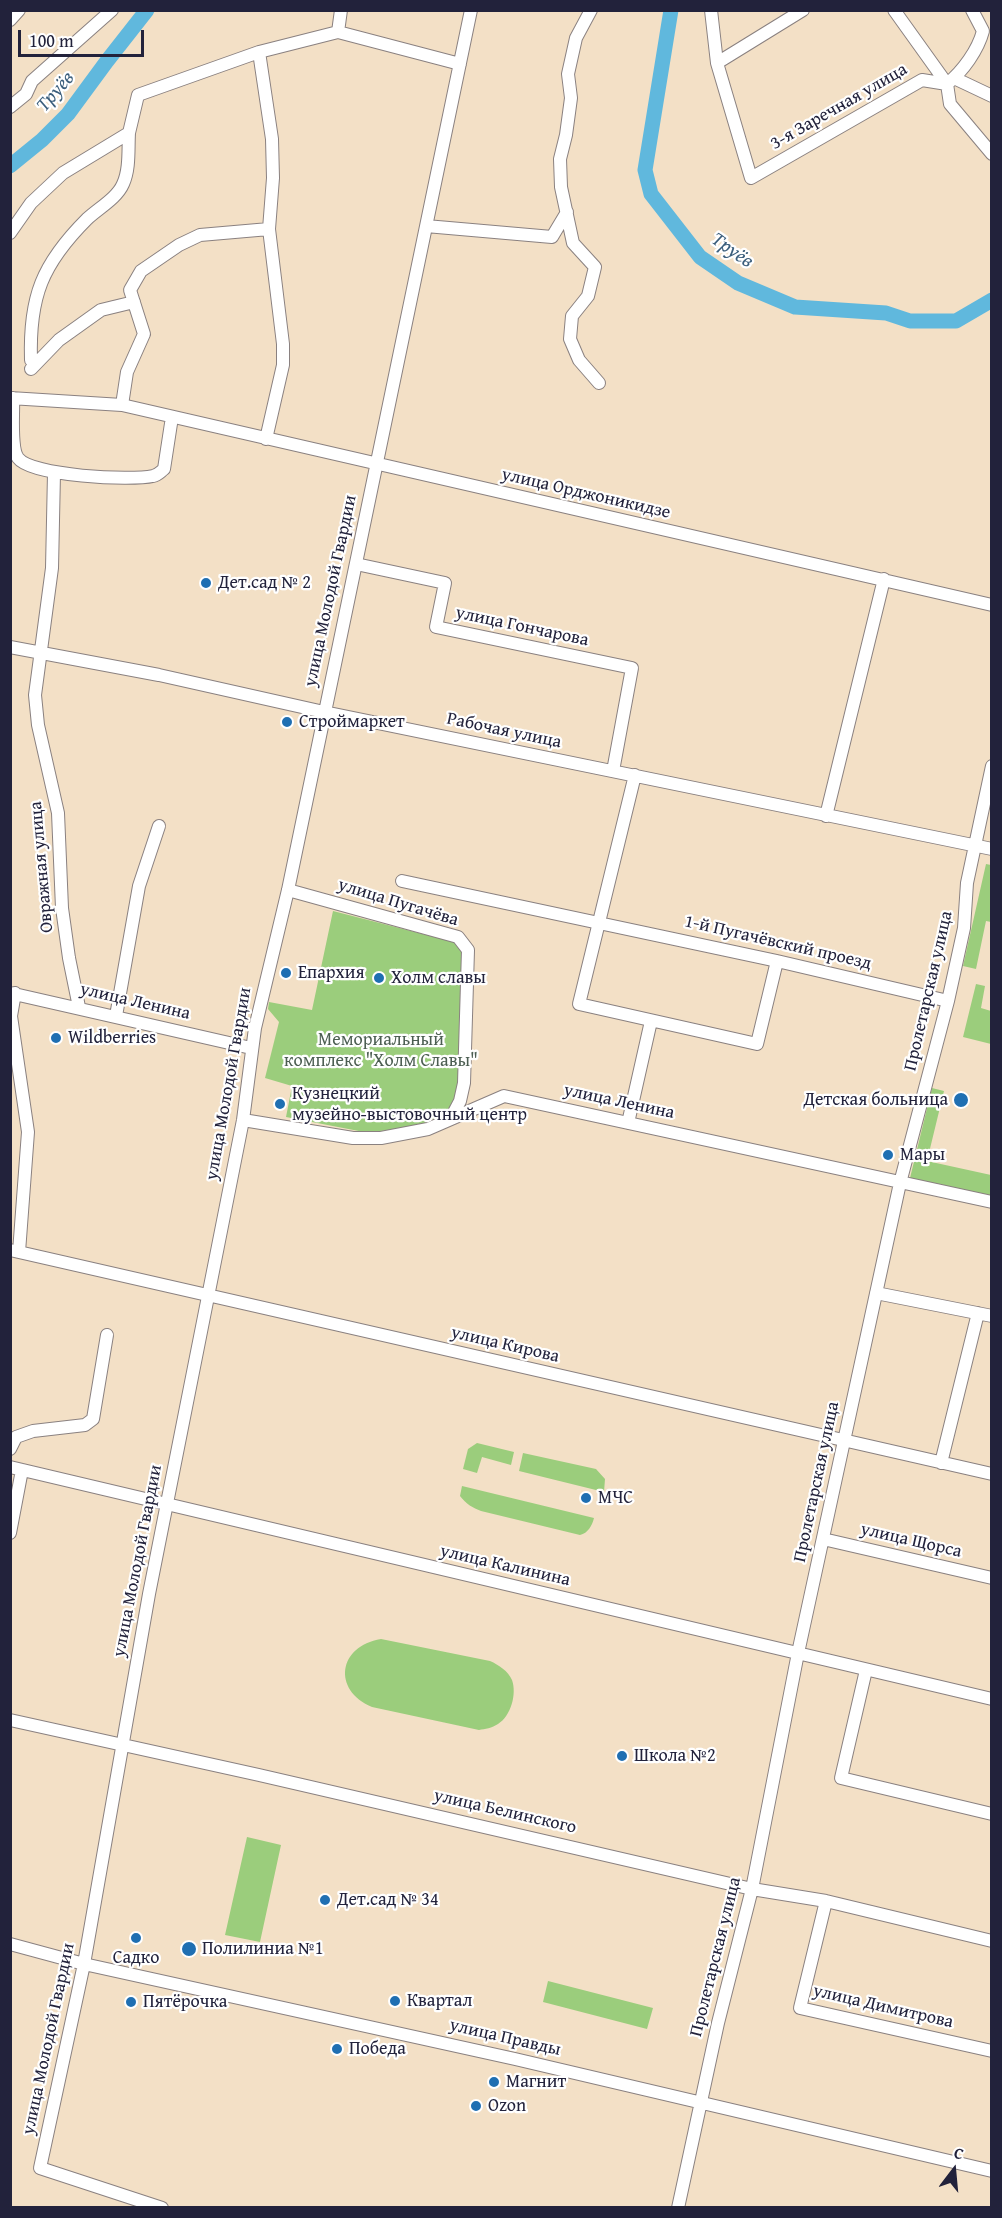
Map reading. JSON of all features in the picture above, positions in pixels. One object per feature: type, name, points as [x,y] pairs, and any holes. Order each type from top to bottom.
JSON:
[{"type":"street","points":[[10,20],[19,10]]},
{"type":"street","points":[[10,107],[26,94],[32,81],[112,10]]},
{"type":"street","points":[[338,32],[341,10]]},
{"type":"street","name":"улица Молодой Гвардии","points":[[162,2208],[40,2168],[84,1964],[149,1594],[243,1120],[251,1048],[288,890],[471,10]]},
{"type":"street","points":[[591,10],[576,38],[568,74],[571,98],[560,159],[561,187],[573,243],[595,267],[588,296],[572,316],[570,339],[579,360],[600,383]]},
{"type":"street","points":[[711,10],[717,63],[803,10]]},
{"type":"street","points":[[894,10],[950,81],[992,96]]},
{"type":"street","points":[[972,10],[983,31],[980,44],[950,81],[950,104],[992,154]]},
{"type":"street","points":[[134,302],[101,310],[59,339],[31,364],[30,332],[48,265],[74,233],[123,186],[127,174],[129,133],[138,94],[259,52],[338,32],[460,64]]},
{"type":"street","points":[[259,52],[272,139],[273,178],[269,229],[283,344],[283,365],[266,439]]},
{"type":"street","name":"3-я Заречная улица","points":[[717,63],[752,177],[922,80],[950,81]]},
{"type":"street","points":[[10,233],[31,203],[63,173],[129,133]]},
{"type":"street","points":[[426,226],[552,237],[567,212]]},
{"type":"street","points":[[122,405],[127,372],[144,334],[130,290],[141,271],[179,245],[200,234],[269,229]]},
{"type":"street","name":"улица Орджоникидзе","points":[[172,417],[164,469],[158,475],[150,477],[54,473],[27,465],[18,458],[14,449],[12,398],[122,405],[992,605]]},
{"type":"street","name":"Овражная улица","points":[[54,473],[52,568],[34,695],[38,725],[58,813],[62,908],[79,1007]]},
{"type":"street","name":"улица Гончарова","points":[[356,564],[445,583],[436,627],[632,668],[613,771]]},
{"type":"street","points":[[826,816],[884,579]]},
{"type":"street","name":"Рабочая улица","points":[[10,647],[159,675],[324,712],[992,849]]},
{"type":"street","name":"Пролетарская улица","points":[[678,2208],[718,2023],[752,1889],[798,1653],[900,1183],[948,1001],[964,928],[967,883],[992,766]]},
{"type":"street","points":[[635,775],[579,1004],[757,1044],[777,961]]},
{"type":"street","points":[[116,1016],[139,886],[159,826]]},
{"type":"street","name":"1-й Пугачёвский проезд","points":[[402,882],[600,922],[948,1001]]},
{"type":"street","name":"улица Пугачёва","points":[[288,890],[458,937],[468,950],[464,1083],[460,1101],[451,1118]]},
{"type":"street","points":[[13,993],[11,1016],[28,1132],[15,1251]]},
{"type":"street","name":"улица Ленина","points":[[13,993],[251,1048]]},
{"type":"street","points":[[628,1123],[651,1021]]},
{"type":"street","name":"улица Ленина","points":[[243,1120],[353,1138],[381,1138],[428,1128],[504,1096],[992,1202]]},
{"type":"street","name":"улица Кирова","points":[[15,1251],[992,1474]]},
{"type":"street","points":[[876,1293],[992,1316]]},
{"type":"street","points":[[941,1463],[978,1313]]},
{"type":"street","points":[[10,1449],[16,1437],[33,1431],[85,1425],[93,1419],[107,1335]]},
{"type":"street","points":[[10,1533],[16,1468]]},
{"type":"street","name":"улица Калинина","points":[[16,1468],[992,1699]]},
{"type":"street","name":"улица Щорса","points":[[823,1539],[992,1578]]},
{"type":"street","points":[[866,1670],[841,1778],[992,1814]]},
{"type":"street","name":"улица Белинского","points":[[10,1720],[250,1772],[752,1889],[826,1901],[992,1941]]},
{"type":"street","name":"улица Димитрова","points":[[826,1901],[800,2008],[992,2051]]},
{"type":"street","name":"улица Правды","points":[[10,1944],[84,1964],[701,2101],[992,2171]]},
{"type":"green space","points":[[986,864],[991,865],[991,922],[986,921],[976,969],[963,966]]},
{"type":"green space","name":"Мемориальный комплекс \"Холм Славы\"","points":[[333,911],[454,942],[463,952],[460,1079],[455,1100],[448,1112],[412,1129],[364,1132],[286,1117],[292,1086],[265,1078],[279,1022],[268,1009],[269,1002],[312,1010]]},
{"type":"green space","points":[[976,984],[985,986],[981,1008],[991,1011],[991,1044],[963,1037]]},
{"type":"green space","points":[[932,1088],[944,1091],[927,1161],[991,1175],[991,1196],[910,1178]]},
{"type":"green space","points":[[477,1443],[514,1452],[511,1465],[482,1457],[477,1473],[463,1469],[468,1449]]},
{"type":"green space","points":[[523,1453],[596,1469],[605,1479],[604,1492],[519,1471]]},
{"type":"green space","points":[[462,1486],[594,1518],[589,1529],[580,1535],[481,1511],[460,1496]]},
{"type":"green space","points":[[381,1639],[497,1664],[512,1680],[514,1692],[512,1704],[506,1716],[496,1725],[479,1730],[372,1707],[359,1699],[350,1690],[345,1669],[356,1650],[367,1643]]},
{"type":"green space","points":[[247,1837],[281,1845],[260,1942],[225,1935]]},
{"type":"green space","points":[[548,1981],[653,2008],[647,2029],[543,2002]]},
{"type":"waterway","name":"Труёв","points":[[10,166],[42,140],[68,114],[147,10]]},
{"type":"waterway","name":"Труёв","points":[[671,10],[645,170],[651,194],[700,257],[738,283],[795,307],[886,313],[910,321],[956,321],[992,300]]},
{"type":"place","name":"Дет.сад № 2","points":[[206,583]]},
{"type":"place","name":"Строймаркет","points":[[287,722]]},
{"type":"place","name":"Епархия","points":[[286,973]]},
{"type":"place","name":"Холм славы","points":[[379,978]]},
{"type":"place","name":"Wildberries","points":[[56,1038]]},
{"type":"place","name":"Детская больница","points":[[961,1100]]},
{"type":"place","name":"Кузнецкий музейно-выстовочный центр","points":[[280,1104]]},
{"type":"place","name":"Мары","points":[[888,1155]]},
{"type":"place","name":"МЧС","points":[[586,1498]]},
{"type":"place","name":"Школа №2","points":[[622,1756]]},
{"type":"place","name":"Дет.сад № 34","points":[[325,1900]]},
{"type":"place","name":"Садко","points":[[136,1938]]},
{"type":"place","name":"Полилиниа №1","points":[[189,1949]]},
{"type":"place","name":"Квартал","points":[[395,2001]]},
{"type":"place","name":"Пятёрочка","points":[[131,2002]]},
{"type":"place","name":"Победа","points":[[337,2049]]},
{"type":"place","name":"Магнит","points":[[494,2082]]},
{"type":"place","name":"Ozon","points":[[476,2106]]}]
